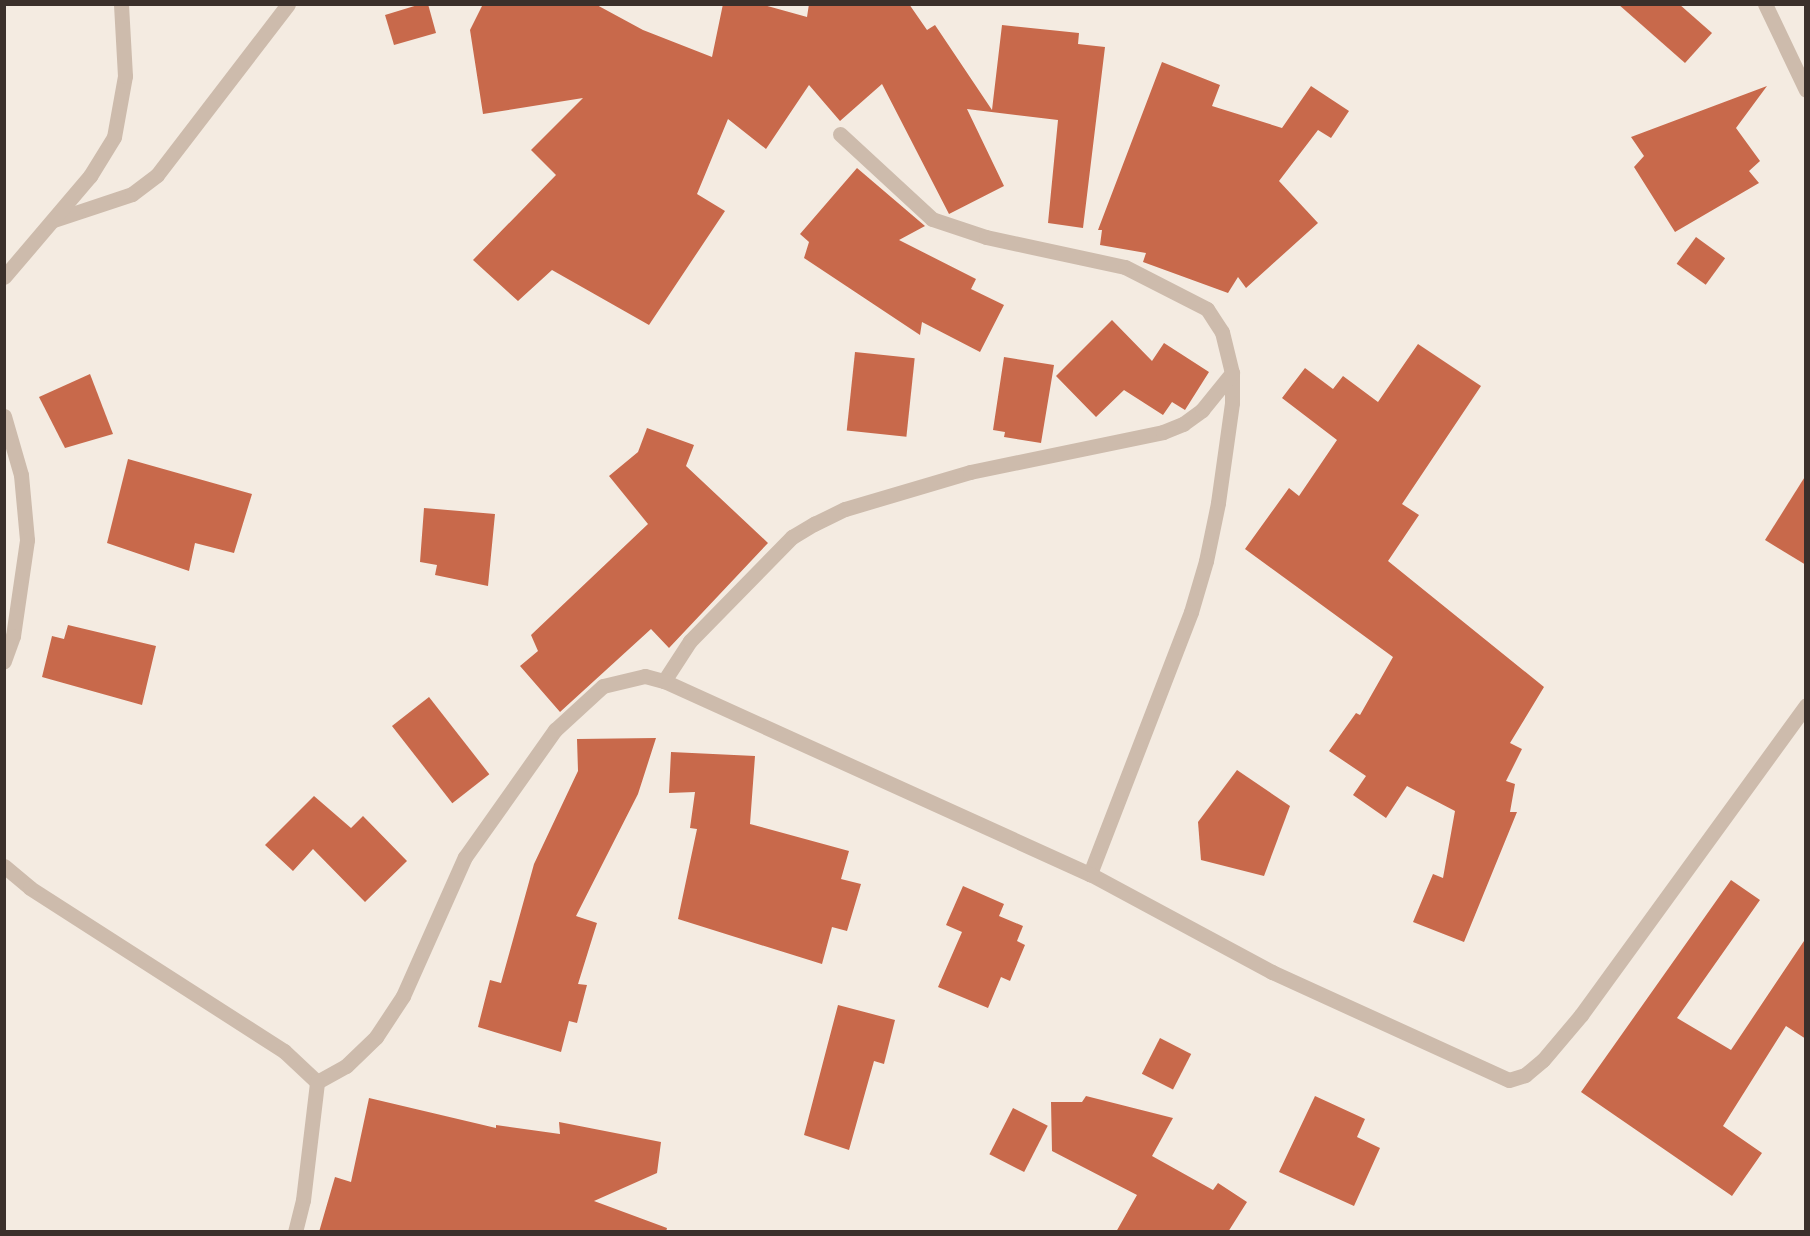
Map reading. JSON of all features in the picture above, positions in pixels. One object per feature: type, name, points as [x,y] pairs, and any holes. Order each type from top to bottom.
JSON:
[{"type":"street","points":[[4,277],[90,176],[114,137],[125,76],[121,4]]},
{"type":"street","points":[[54,220],[132,194],[157,175],[288,4]]},
{"type":"street","points":[[1765,4],[1806,90]]},
{"type":"street","points":[[840,134],[932,219],[986,237],[1125,267],[1207,309],[1222,332],[1232,373],[1226,457],[1203,571],[1191,612],[1090,874]]},
{"type":"street","points":[[664,681],[697,633],[792,537],[814,524],[845,509],[970,472],[1163,432],[1183,424],[1202,410],[1232,373]]},
{"type":"street","points":[[4,416],[21,475],[27,540],[13,636],[4,662]]},
{"type":"street","points":[[317,1082],[346,1066],[376,1037],[403,996],[465,857],[555,730],[603,686],[645,676],[664,681],[1090,874],[1272,972],[1509,1080],[1525,1075],[1543,1060],[1581,1014],[1806,705]]},
{"type":"street","points":[[4,866],[30,888],[284,1051],[317,1082]]},
{"type":"street","points":[[295,1232],[303,1200],[317,1082]]},
{"type":"building","points":[[428,4],[436,33],[394,45],[385,15]]},
{"type":"building","points":[[483,4],[595,4],[643,30],[712,57],[723,4],[760,4],[807,17],[809,4],[909,4],[927,30],[935,25],[992,110],[1002,25],[1079,33],[1078,44],[1105,47],[1083,228],[1048,223],[1058,120],[967,109],[1004,186],[949,214],[882,84],[840,121],[809,85],[766,149],[728,119],[697,194],[725,211],[649,325],[552,270],[518,301],[473,260],[556,175],[531,150],[583,98],[483,114],[470,30]]},
{"type":"building","points":[[1618,4],[1679,4],[1712,33],[1685,63]]},
{"type":"building","points":[[1162,62],[1220,85],[1212,106],[1282,128],[1311,86],[1349,111],[1331,138],[1318,130],[1279,181],[1318,223],[1246,288],[1238,277],[1228,293],[1143,262],[1146,253],[1100,245],[1102,230],[1098,230]]},
{"type":"building","points":[[1767,86],[1736,128],[1760,161],[1749,171],[1759,183],[1675,232],[1634,167],[1644,156],[1631,137]]},
{"type":"building","points":[[857,168],[925,226],[899,240],[976,279],[971,289],[1004,305],[980,352],[922,322],[920,335],[804,258],[809,242],[800,234]]},
{"type":"building","points":[[1696,237],[1725,258],[1706,285],[1677,264]]},
{"type":"building","points":[[1112,320],[1152,361],[1164,343],[1209,372],[1185,410],[1172,402],[1163,415],[1124,390],[1096,417],[1056,376]]},
{"type":"building","points":[[1418,344],[1481,386],[1402,504],[1419,515],[1388,561],[1544,687],[1510,743],[1522,749],[1506,781],[1515,784],[1510,812],[1517,812],[1464,942],[1413,922],[1433,874],[1443,878],[1455,811],[1407,786],[1386,818],[1353,795],[1366,776],[1329,751],[1356,713],[1360,715],[1393,657],[1245,549],[1289,488],[1299,496],[1337,440],[1282,398],[1305,368],[1333,389],[1343,376],[1378,402]]},
{"type":"building","points":[[855,352],[915,358],[906,437],[847,431]]},
{"type":"building","points":[[1004,357],[1054,365],[1041,443],[1004,437],[1005,432],[993,430]]},
{"type":"building","points":[[90,374],[113,434],[65,448],[39,397]]},
{"type":"building","points":[[647,428],[694,445],[686,466],[768,543],[669,648],[651,629],[560,712],[520,666],[538,651],[531,635],[648,524],[609,476],[638,452]]},
{"type":"building","points":[[128,459],[252,494],[234,553],[195,543],[189,571],[107,543]]},
{"type":"building","points":[[1806,475],[1806,565],[1765,540]]},
{"type":"building","points":[[424,508],[495,514],[488,586],[435,575],[437,565],[420,562]]},
{"type":"building","points":[[68,625],[156,646],[142,705],[42,677],[52,636],[64,639]]},
{"type":"building","points":[[429,697],[489,774],[452,803],[392,726]]},
{"type":"building","points":[[656,738],[638,794],[576,916],[597,923],[578,984],[587,985],[577,1023],[569,1021],[561,1052],[478,1027],[490,980],[501,983],[534,864],[578,771],[577,739]]},
{"type":"building","points":[[671,752],[755,756],[750,824],[849,851],[841,879],[861,884],[847,931],[832,927],[822,964],[678,919],[697,829],[690,828],[695,792],[669,793]]},
{"type":"building","points":[[1237,770],[1290,806],[1264,876],[1201,860],[1198,822]]},
{"type":"building","points":[[314,796],[351,828],[363,816],[407,861],[365,902],[313,849],[293,871],[265,845]]},
{"type":"building","points":[[1731,880],[1760,900],[1677,1018],[1731,1050],[1806,938],[1806,1039],[1786,1026],[1723,1126],[1762,1153],[1732,1196],[1581,1092]]},
{"type":"building","points":[[963,886],[1004,904],[999,916],[1023,926],[1017,941],[1025,945],[1010,981],[1001,977],[988,1008],[938,987],[962,932],[946,925]]},
{"type":"building","points":[[838,1005],[895,1020],[884,1064],[874,1061],[849,1150],[804,1135]]},
{"type":"building","points":[[1160,1038],[1191,1054],[1173,1090],[1142,1074]]},
{"type":"building","points":[[1086,1096],[1173,1118],[1152,1156],[1213,1190],[1218,1183],[1247,1202],[1228,1232],[1116,1232],[1137,1195],[1052,1151],[1051,1102],[1082,1102]]},
{"type":"building","points":[[1315,1096],[1365,1119],[1357,1137],[1380,1148],[1354,1206],[1279,1172]]},
{"type":"building","points":[[369,1098],[496,1128],[496,1125],[560,1134],[559,1122],[661,1142],[657,1173],[594,1201],[667,1228],[666,1232],[319,1232],[335,1177],[351,1182]]},
{"type":"building","points":[[1013,1108],[1048,1126],[1024,1172],[989,1154]]}]
